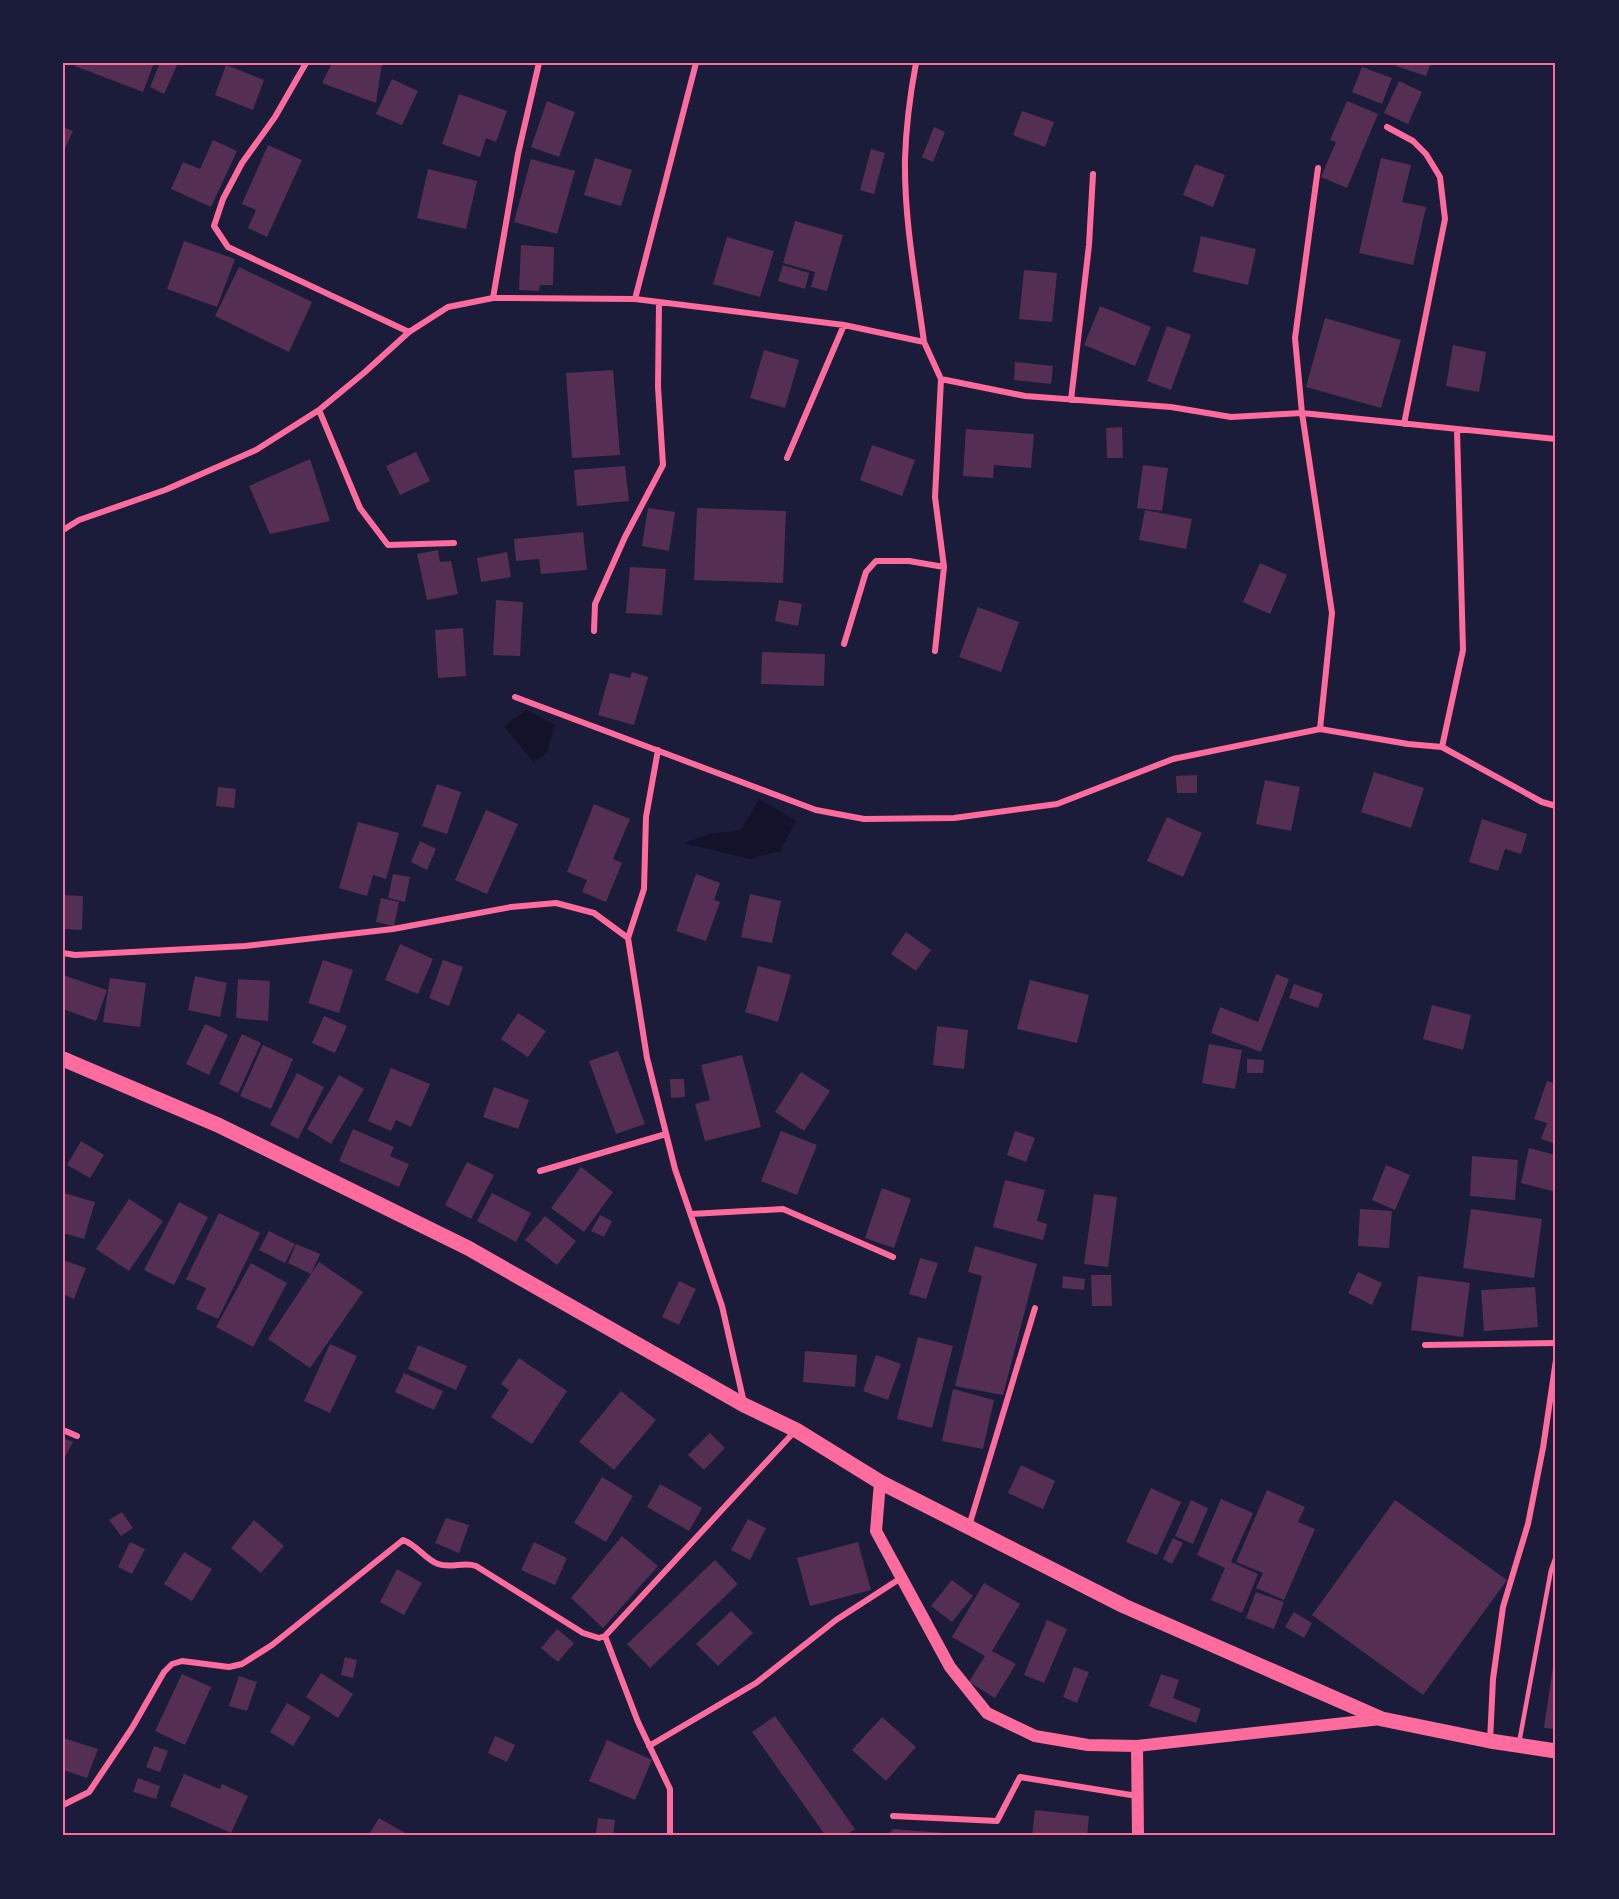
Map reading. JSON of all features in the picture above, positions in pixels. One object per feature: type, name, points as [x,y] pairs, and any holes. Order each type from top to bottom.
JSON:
[{"type":"main road","points":[[63,1059],[218,1125],[468,1248],[744,1405],[795,1430],[880,1482],[1124,1606],[1382,1719],[1490,1741],[1556,1751]]},
{"type":"main road","points":[[880,1482],[876,1531],[950,1667],[987,1713],[1035,1736],[1088,1745],[1137,1746],[1382,1719]]},
{"type":"main road","points":[[1137,1746],[1138,1836]]},
{"type":"street","points":[[306,63],[275,117],[242,163],[224,199],[214,226],[228,247],[409,332]]},
{"type":"street","points":[[493,298],[518,154],[539,63]]},
{"type":"street","points":[[635,299],[696,63]]},
{"type":"street","points":[[916,63],[910,96],[905,159],[908,224],[924,342],[941,379],[935,497],[944,567],[935,651]]},
{"type":"street","points":[[1387,126],[1413,141],[1426,154],[1440,177],[1445,219],[1404,424]]},
{"type":"street","points":[[1318,168],[1295,338],[1302,413],[1332,614],[1320,729]]},
{"type":"street","points":[[1071,400],[1089,245],[1092,174]]},
{"type":"street","points":[[63,530],[79,520],[165,490],[256,450],[319,410],[409,332],[448,307],[493,298],[635,299],[844,325],[924,342]]},
{"type":"street","points":[[594,631],[595,604],[625,537],[663,465],[658,387],[659,302]]},
{"type":"street","points":[[787,458],[844,325]]},
{"type":"street","points":[[941,379],[1025,396],[1171,408],[1231,417],[1302,413],[1556,440]]},
{"type":"street","points":[[319,410],[360,508],[388,545],[454,543]]},
{"type":"street","points":[[1443,747],[1463,650],[1457,430]]},
{"type":"street","points":[[844,644],[866,572],[876,561],[909,561],[944,567]]},
{"type":"street","points":[[515,698],[816,810],[864,819],[954,819],[1057,804],[1173,759],[1320,729],[1408,744],[1443,747],[1542,802],[1556,806]]},
{"type":"street","points":[[658,750],[646,818],[644,889],[628,938],[647,1058],[675,1169],[722,1306],[744,1405]]},
{"type":"street","points":[[63,953],[75,955],[245,946],[393,929],[511,907],[556,903],[594,913],[628,938]]},
{"type":"street","points":[[540,1171],[666,1134]]},
{"type":"street","points":[[691,1215],[783,1209],[893,1257]]},
{"type":"street","points":[[969,1527],[1035,1308]]},
{"type":"street","points":[[1425,1345],[1556,1343]]},
{"type":"street","points":[[1490,1741],[1493,1679],[1503,1607],[1528,1524],[1543,1448],[1556,1360]]},
{"type":"street","points":[[63,1430],[77,1436]]},
{"type":"street","points":[[63,1805],[89,1792],[132,1728],[164,1672],[172,1664],[182,1661],[229,1667],[242,1664],[279,1640],[403,1540],[412,1544],[432,1562],[442,1566],[471,1563],[583,1633],[599,1638],[606,1636],[795,1430]]},
{"type":"street","points":[[650,1746],[756,1683],[836,1620],[902,1578]]},
{"type":"street","points":[[606,1636],[638,1722],[670,1789],[670,1836]]},
{"type":"street","points":[[893,1816],[998,1821],[1020,1777],[1138,1796]]},
{"type":"lane","points":[[1519,1746],[1551,1570],[1556,1556]]},
{"type":"shaded area","points":[[526,710],[555,725],[547,752],[534,763],[504,726]]},
{"type":"shaded area","points":[[759,799],[796,821],[780,851],[750,859],[684,843],[710,834],[741,830]]},
{"type":"building","points":[[76,63],[154,63],[143,92],[75,66]]},
{"type":"building","points":[[160,63],[178,63],[164,94],[150,87]]},
{"type":"building","points":[[332,63],[382,63],[376,103],[322,83]]},
{"type":"building","points":[[1397,63],[1431,63],[1426,76],[1396,66]]},
{"type":"building","points":[[226,65],[264,80],[253,110],[215,95]]},
{"type":"building","points":[[1362,67],[1392,78],[1382,104],[1352,92]]},
{"type":"building","points":[[392,79],[418,91],[402,125],[376,114]]},
{"type":"building","points":[[1399,81],[1422,92],[1408,124],[1384,113]]},
{"type":"building","points":[[459,94],[507,111],[496,142],[486,138],[480,157],[442,144]]},
{"type":"building","points":[[547,101],[575,112],[559,157],[531,147]]},
{"type":"building","points":[[1347,101],[1378,114],[1347,188],[1321,177],[1336,142],[1330,140]]},
{"type":"building","points":[[1022,111],[1054,122],[1045,147],[1013,135]]},
{"type":"building","points":[[63,127],[73,131],[63,153]]},
{"type":"building","points":[[934,127],[945,132],[933,162],[922,157]]},
{"type":"building","points":[[213,140],[237,151],[211,207],[171,189],[183,162],[200,169]]},
{"type":"building","points":[[268,145],[302,160],[267,237],[248,228],[256,210],[242,204]]},
{"type":"building","points":[[871,149],[885,153],[874,194],[860,190]]},
{"type":"building","points":[[595,158],[632,170],[621,206],[584,195]]},
{"type":"building","points":[[1381,158],[1411,165],[1402,202],[1426,207],[1413,265],[1359,253]]},
{"type":"building","points":[[531,159],[575,171],[557,234],[514,222]]},
{"type":"building","points":[[1195,164],[1225,175],[1213,207],[1183,195]]},
{"type":"building","points":[[428,169],[477,181],[466,229],[417,218]]},
{"type":"building","points":[[795,221],[843,235],[827,291],[811,287],[815,272],[783,263]]},
{"type":"building","points":[[1201,236],[1256,249],[1248,285],[1193,272]]},
{"type":"building","points":[[727,237],[774,251],[760,297],[713,284]]},
{"type":"building","points":[[184,241],[235,259],[217,307],[167,289]]},
{"type":"building","points":[[521,245],[554,247],[553,285],[540,285],[539,291],[519,290]]},
{"type":"building","points":[[783,265],[809,273],[805,289],[778,281]]},
{"type":"building","points":[[239,267],[312,302],[289,352],[215,316]]},
{"type":"building","points":[[1024,270],[1057,273],[1052,322],[1019,319]]},
{"type":"building","points":[[1100,306],[1151,327],[1135,366],[1084,345]]},
{"type":"building","points":[[1325,318],[1401,340],[1381,408],[1306,387]]},
{"type":"building","points":[[1167,326],[1191,335],[1171,390],[1147,381]]},
{"type":"building","points":[[1453,345],[1486,352],[1479,392],[1446,386]]},
{"type":"building","points":[[764,350],[799,360],[785,408],[750,398]]},
{"type":"building","points":[[1015,362],[1053,366],[1051,384],[1014,380]]},
{"type":"building","points":[[613,370],[620,455],[572,458],[566,373]]},
{"type":"building","points":[[1122,427],[1123,458],[1107,458],[1106,428]]},
{"type":"building","points":[[966,429],[1034,434],[1031,468],[994,465],[993,478],[963,476]]},
{"type":"building","points":[[872,445],[915,460],[902,496],[860,480]]},
{"type":"building","points":[[416,452],[430,481],[400,495],[386,466]]},
{"type":"building","points":[[310,459],[330,521],[270,534],[249,486]]},
{"type":"building","points":[[1143,465],[1168,468],[1162,511],[1137,508]]},
{"type":"building","points":[[625,466],[629,501],[577,506],[574,470]]},
{"type":"building","points":[[648,508],[675,512],[669,551],[642,546]]},
{"type":"building","points":[[697,508],[786,511],[783,583],[694,580]]},
{"type":"building","points":[[1145,510],[1192,519],[1186,549],[1139,540]]},
{"type":"building","points":[[583,532],[587,570],[541,574],[539,559],[516,561],[514,539]]},
{"type":"building","points":[[438,550],[440,562],[451,561],[458,594],[427,600],[417,554]]},
{"type":"building","points":[[507,552],[511,577],[481,582],[477,558]]},
{"type":"building","points":[[1260,563],[1287,575],[1270,614],[1243,602]]},
{"type":"building","points":[[630,567],[666,569],[662,615],[626,613]]},
{"type":"building","points":[[496,600],[523,602],[520,656],[493,655]]},
{"type":"building","points":[[779,600],[802,604],[798,626],[775,621]]},
{"type":"building","points":[[978,607],[1019,622],[1001,672],[959,657]]},
{"type":"building","points":[[463,628],[466,676],[438,678],[435,630]]},
{"type":"building","points":[[762,652],[825,654],[824,686],[761,684]]},
{"type":"building","points":[[632,672],[648,677],[634,725],[598,715],[610,673],[630,678]]},
{"type":"building","points":[[1374,772],[1424,788],[1411,828],[1361,812]]},
{"type":"building","points":[[1197,775],[1197,793],[1177,793],[1176,776]]},
{"type":"building","points":[[1265,780],[1300,787],[1291,831],[1256,824]]},
{"type":"building","points":[[437,784],[461,792],[447,834],[422,826]]},
{"type":"building","points":[[218,787],[236,789],[234,808],[216,806]]},
{"type":"building","points":[[594,804],[630,819],[613,859],[622,863],[606,902],[582,892],[587,880],[567,872]]},
{"type":"building","points":[[486,810],[518,824],[487,894],[455,880]]},
{"type":"building","points":[[1167,817],[1202,833],[1183,877],[1147,861]]},
{"type":"building","points":[[1482,819],[1527,834],[1521,854],[1505,849],[1498,871],[1469,862]]},
{"type":"building","points":[[358,822],[399,833],[386,879],[373,875],[367,896],[339,888]]},
{"type":"building","points":[[420,841],[436,849],[427,870],[411,862]]},
{"type":"building","points":[[393,874],[410,877],[405,902],[388,898]]},
{"type":"building","points":[[696,874],[720,883],[714,900],[720,902],[706,941],[676,931]]},
{"type":"building","points":[[750,894],[781,901],[772,943],[741,937]]},
{"type":"building","points":[[63,895],[83,896],[82,930],[63,929]]},
{"type":"building","points":[[381,898],[399,902],[394,926],[376,922]]},
{"type":"building","points":[[906,932],[931,950],[916,971],[891,954]]},
{"type":"building","points":[[400,944],[433,959],[418,994],[385,980]]},
{"type":"building","points":[[323,960],[353,970],[339,1013],[308,1003]]},
{"type":"building","points":[[443,960],[463,967],[449,1006],[429,998]]},
{"type":"building","points":[[758,966],[791,975],[778,1022],[745,1012]]},
{"type":"building","points":[[1276,974],[1289,979],[1261,1052],[1211,1033],[1220,1007],[1258,1022]]},
{"type":"building","points":[[63,975],[107,990],[96,1021],[63,1009]]},
{"type":"building","points":[[195,976],[227,983],[220,1017],[188,1010]]},
{"type":"building","points":[[110,978],[146,983],[140,1027],[103,1022]]},
{"type":"building","points":[[238,979],[270,981],[268,1021],[236,1018]]},
{"type":"building","points":[[1030,980],[1089,995],[1077,1043],[1017,1029]]},
{"type":"building","points":[[1294,984],[1323,994],[1318,1008],[1289,998]]},
{"type":"building","points":[[1432,1005],[1471,1015],[1463,1050],[1423,1039]]},
{"type":"building","points":[[518,1013],[546,1031],[528,1057],[501,1039]]},
{"type":"building","points":[[324,1016],[347,1026],[335,1053],[312,1043]]},
{"type":"building","points":[[205,1024],[228,1035],[209,1075],[186,1064]]},
{"type":"building","points":[[937,1026],[968,1030],[964,1069],[933,1065]]},
{"type":"building","points":[[242,1034],[261,1043],[238,1093],[219,1084]]},
{"type":"building","points":[[1209,1044],[1242,1050],[1235,1089],[1202,1083]]},
{"type":"building","points":[[263,1045],[293,1059],[271,1109],[240,1096]]},
{"type":"building","points":[[618,1051],[645,1124],[616,1134],[589,1061]]},
{"type":"building","points":[[742,1055],[761,1127],[705,1141],[695,1104],[710,1100],[701,1065]]},
{"type":"building","points":[[1247,1059],[1264,1060],[1263,1073],[1247,1073]]},
{"type":"building","points":[[391,1068],[430,1084],[411,1127],[396,1120],[391,1131],[368,1121]]},
{"type":"building","points":[[801,1072],[830,1091],[804,1131],[775,1112]]},
{"type":"building","points":[[297,1073],[324,1087],[298,1139],[270,1125]]},
{"type":"building","points":[[339,1075],[364,1089],[331,1144],[307,1129]]},
{"type":"building","points":[[670,1079],[684,1079],[685,1097],[671,1098]]},
{"type":"building","points":[[1547,1081],[1556,1084],[1556,1144],[1541,1139],[1547,1123],[1534,1119]]},
{"type":"building","points":[[494,1087],[529,1100],[518,1129],[483,1117]]},
{"type":"building","points":[[353,1129],[394,1147],[390,1156],[409,1164],[399,1187],[339,1161]]},
{"type":"building","points":[[781,1131],[817,1145],[797,1195],[761,1181]]},
{"type":"building","points":[[1015,1131],[1035,1138],[1026,1162],[1007,1155]]},
{"type":"building","points":[[81,1141],[104,1155],[90,1178],[67,1165]]},
{"type":"building","points":[[1529,1148],[1556,1155],[1556,1192],[1521,1183]]},
{"type":"building","points":[[1472,1156],[1518,1160],[1515,1200],[1470,1196]]},
{"type":"building","points":[[467,1162],[494,1175],[471,1219],[445,1205]]},
{"type":"building","points":[[1386,1165],[1410,1175],[1395,1210],[1372,1200]]},
{"type":"building","points":[[581,1167],[613,1192],[584,1232],[551,1208]]},
{"type":"building","points":[[1005,1180],[1045,1190],[1037,1221],[1047,1224],[1043,1240],[993,1227]]},
{"type":"building","points":[[882,1188],[911,1199],[894,1248],[865,1238]]},
{"type":"building","points":[[64,1193],[95,1202],[84,1239],[63,1233]]},
{"type":"building","points":[[492,1193],[531,1213],[516,1242],[477,1221]]},
{"type":"building","points":[[1094,1194],[1117,1197],[1108,1267],[1084,1264]]},
{"type":"building","points":[[129,1199],[163,1221],[129,1271],[96,1249]]},
{"type":"building","points":[[179,1202],[208,1217],[174,1285],[144,1270]]},
{"type":"building","points":[[1360,1209],[1392,1211],[1389,1248],[1358,1246]]},
{"type":"building","points":[[1471,1209],[1542,1219],[1534,1278],[1463,1268]]},
{"type":"building","points":[[219,1213],[260,1233],[218,1319],[196,1309],[206,1288],[186,1279]]},
{"type":"building","points":[[600,1215],[612,1221],[604,1237],[591,1231]]},
{"type":"building","points":[[545,1216],[576,1241],[557,1265],[525,1240]]},
{"type":"building","points":[[269,1231],[295,1244],[285,1263],[259,1250]]},
{"type":"building","points":[[296,1244],[320,1254],[311,1274],[288,1263]]},
{"type":"building","points":[[975,1246],[1037,1264],[1003,1395],[955,1386],[982,1276],[968,1272]]},
{"type":"building","points":[[920,1258],[938,1263],[926,1299],[909,1294]]},
{"type":"building","points":[[63,1260],[86,1268],[74,1299],[63,1294]]},
{"type":"building","points":[[319,1262],[363,1292],[310,1368],[268,1339]]},
{"type":"building","points":[[251,1263],[287,1283],[253,1347],[216,1327]]},
{"type":"building","points":[[1358,1272],[1382,1283],[1372,1305],[1348,1293]]},
{"type":"building","points":[[1091,1275],[1111,1275],[1112,1306],[1092,1306]]},
{"type":"building","points":[[1063,1276],[1085,1279],[1084,1290],[1062,1288]]},
{"type":"building","points":[[1418,1276],[1470,1283],[1463,1337],[1411,1330]]},
{"type":"building","points":[[679,1281],[696,1289],[679,1325],[662,1317]]},
{"type":"building","points":[[1535,1287],[1538,1327],[1484,1331],[1481,1290]]},
{"type":"building","points":[[918,1337],[953,1346],[932,1428],[897,1419]]},
{"type":"building","points":[[330,1344],[357,1356],[330,1413],[304,1401]]},
{"type":"building","points":[[418,1345],[467,1366],[456,1390],[408,1369]]},
{"type":"building","points":[[805,1351],[857,1355],[855,1387],[803,1382]]},
{"type":"building","points":[[876,1355],[901,1364],[888,1400],[863,1391]]},
{"type":"building","points":[[519,1358],[567,1391],[532,1444],[491,1417],[509,1390],[501,1384]]},
{"type":"building","points":[[404,1373],[443,1391],[434,1410],[395,1392]]},
{"type":"building","points":[[953,1389],[994,1400],[983,1449],[942,1441]]},
{"type":"building","points":[[621,1391],[656,1420],[614,1470],[579,1442]]},
{"type":"building","points":[[710,1433],[725,1448],[704,1470],[688,1455]]},
{"type":"building","points":[[63,1438],[73,1442],[63,1460]]},
{"type":"building","points":[[1021,1465],[1055,1481],[1043,1509],[1008,1493]]},
{"type":"building","points":[[602,1477],[633,1496],[606,1542],[574,1523]]},
{"type":"building","points":[[660,1484],[702,1508],[689,1531],[647,1507]]},
{"type":"building","points":[[1151,1488],[1181,1502],[1157,1555],[1126,1542]]},
{"type":"building","points":[[1267,1490],[1305,1507],[1298,1522],[1315,1529],[1284,1600],[1256,1588],[1263,1573],[1236,1562]]},
{"type":"building","points":[[1221,1499],[1253,1513],[1231,1562],[1258,1574],[1242,1613],[1211,1600],[1225,1568],[1197,1555]]},
{"type":"building","points":[[1191,1500],[1208,1508],[1193,1544],[1175,1536]]},
{"type":"building","points":[[1395,1500],[1507,1580],[1423,1695],[1312,1615]]},
{"type":"building","points":[[122,1512],[133,1528],[121,1536],[109,1520]]},
{"type":"building","points":[[446,1518],[469,1525],[459,1553],[435,1543]]},
{"type":"building","points":[[748,1519],[766,1528],[750,1560],[731,1550]]},
{"type":"building","points":[[254,1520],[284,1546],[261,1573],[231,1548]]},
{"type":"building","points":[[622,1536],[658,1566],[603,1628],[571,1598]]},
{"type":"building","points":[[1173,1538],[1183,1543],[1172,1564],[1163,1559]]},
{"type":"building","points":[[130,1542],[145,1549],[132,1574],[118,1567]]},
{"type":"building","points":[[534,1542],[567,1558],[555,1585],[521,1570]]},
{"type":"building","points":[[858,1542],[871,1590],[810,1606],[797,1558]]},
{"type":"building","points":[[184,1552],[212,1569],[192,1601],[164,1584]]},
{"type":"building","points":[[715,1560],[738,1584],[650,1668],[627,1644]]},
{"type":"building","points":[[397,1569],[422,1583],[404,1615],[380,1602]]},
{"type":"building","points":[[952,1580],[973,1596],[952,1622],[931,1606]]},
{"type":"building","points":[[984,1583],[1020,1604],[992,1651],[1016,1664],[995,1698],[969,1682],[985,1656],[952,1637]]},
{"type":"building","points":[[1256,1592],[1284,1602],[1274,1629],[1246,1618]]},
{"type":"building","points":[[731,1611],[753,1633],[718,1666],[696,1644]]},
{"type":"building","points":[[1294,1612],[1312,1623],[1304,1638],[1285,1627]]},
{"type":"building","points":[[1047,1620],[1067,1629],[1044,1683],[1024,1675]]},
{"type":"building","points":[[557,1629],[574,1643],[558,1662],[541,1648]]},
{"type":"building","points":[[1556,1653],[1556,1729],[1544,1728]]},
{"type":"building","points":[[345,1657],[357,1660],[353,1678],[341,1675]]},
{"type":"building","points":[[1074,1667],[1089,1672],[1077,1703],[1063,1697]]},
{"type":"building","points":[[321,1673],[353,1694],[338,1718],[306,1697]]},
{"type":"building","points":[[182,1674],[211,1687],[185,1745],[155,1731]]},
{"type":"building","points":[[1161,1674],[1179,1680],[1173,1698],[1201,1709],[1196,1723],[1149,1706]]},
{"type":"building","points":[[239,1676],[257,1682],[247,1711],[229,1706]]},
{"type":"building","points":[[287,1703],[311,1717],[293,1746],[270,1732]]},
{"type":"building","points":[[775,1716],[855,1829],[845,1836],[826,1836],[752,1732]]},
{"type":"building","points":[[882,1717],[916,1747],[886,1781],[852,1750]]},
{"type":"building","points":[[495,1736],[515,1745],[507,1762],[488,1753]]},
{"type":"building","points":[[63,1738],[98,1749],[87,1778],[63,1770]]},
{"type":"building","points":[[607,1740],[652,1760],[635,1800],[589,1781]]},
{"type":"building","points":[[154,1746],[168,1751],[160,1772],[146,1767]]},
{"type":"building","points":[[184,1774],[220,1789],[222,1784],[248,1796],[231,1833],[170,1806]]},
{"type":"building","points":[[138,1778],[160,1786],[156,1799],[133,1792]]},
{"type":"building","points":[[1035,1810],[1089,1816],[1087,1836],[1032,1836]]},
{"type":"building","points":[[379,1818],[405,1833],[403,1836],[368,1836]]},
{"type":"building","points":[[598,1818],[615,1820],[613,1836],[596,1833]]},
{"type":"building","points":[[893,1829],[957,1834],[957,1836],[887,1836]]}]
